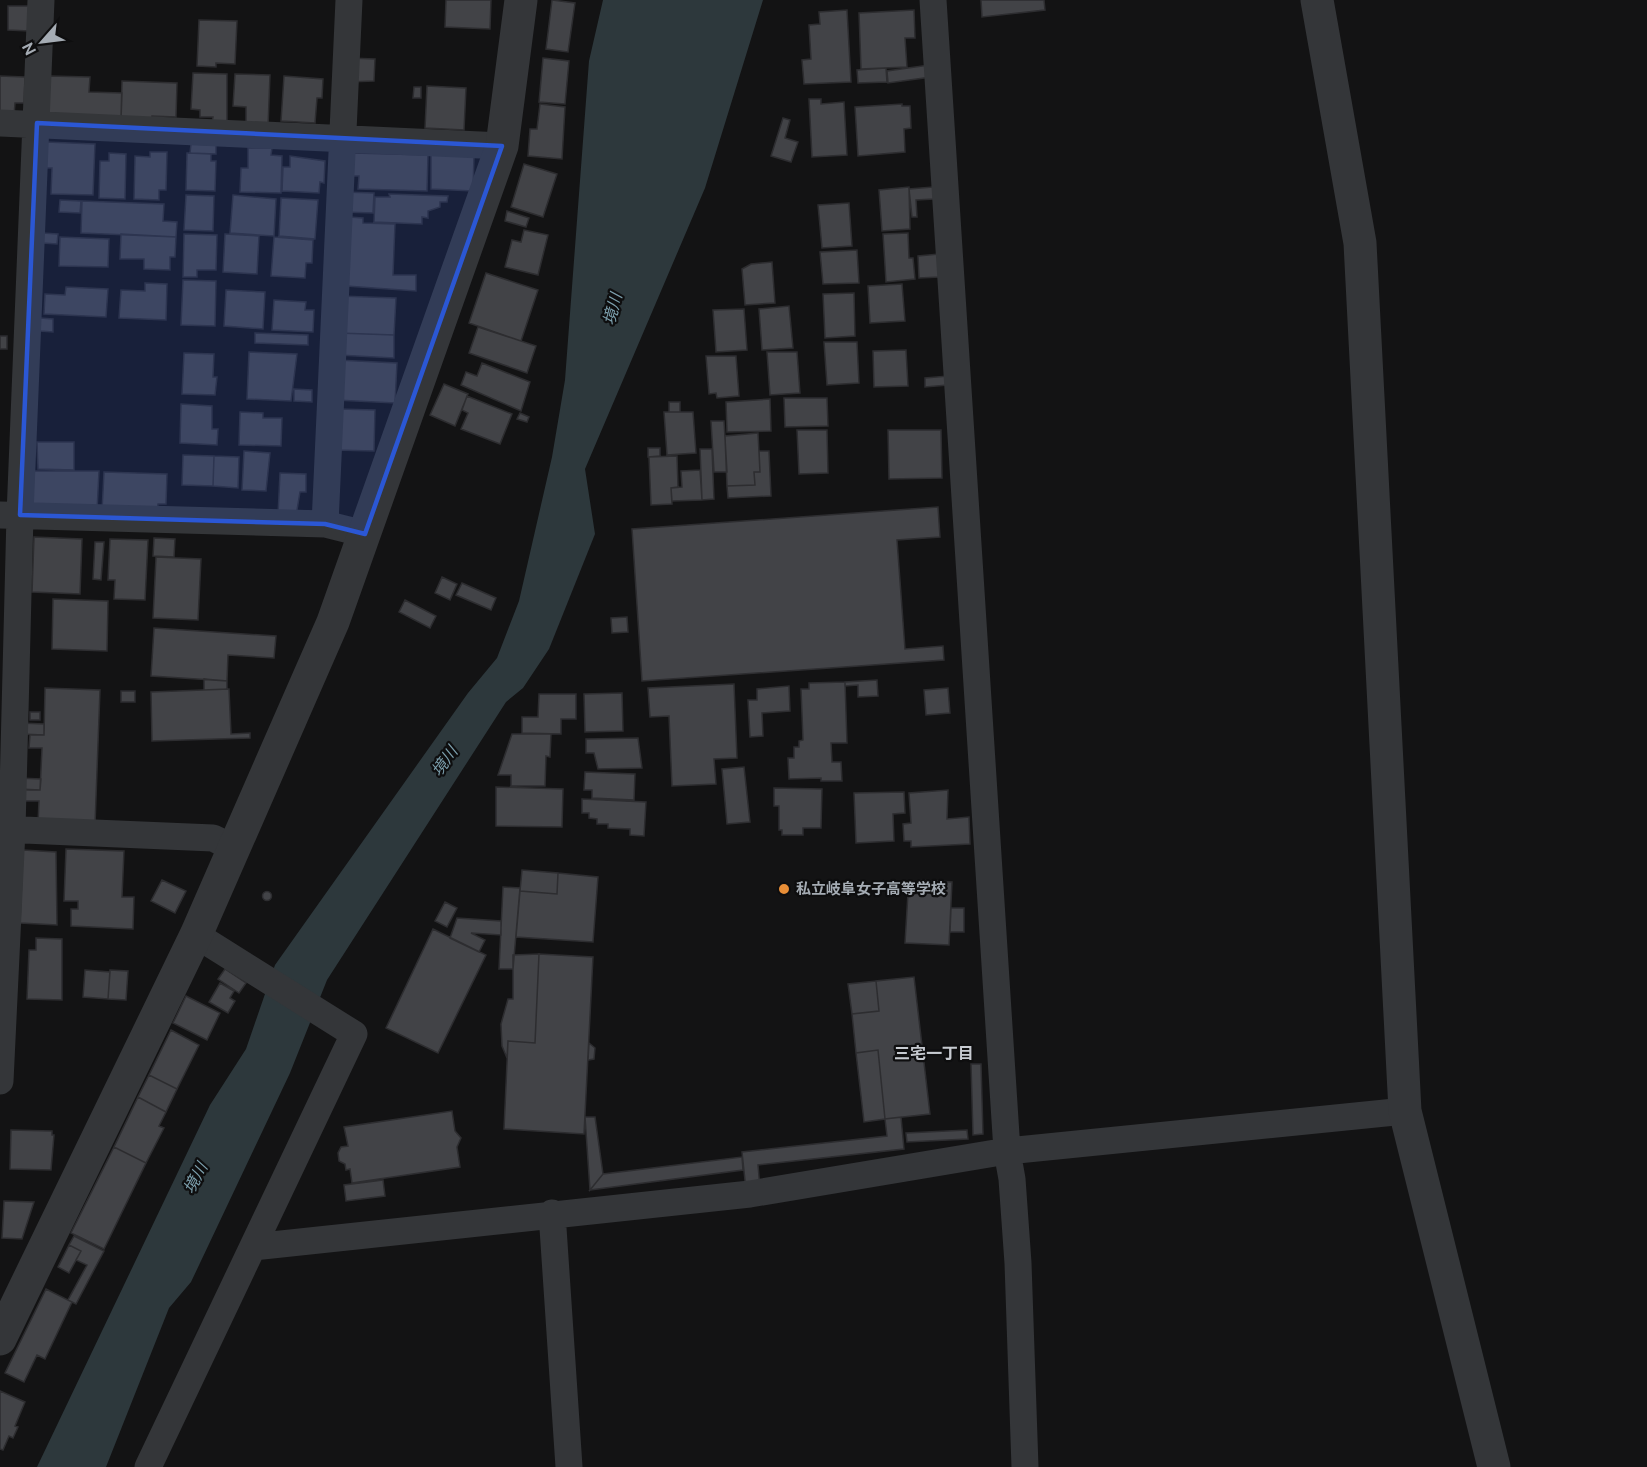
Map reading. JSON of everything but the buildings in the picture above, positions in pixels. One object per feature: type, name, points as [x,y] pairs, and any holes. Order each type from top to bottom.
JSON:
[{"type":"street","points":[[0,1081],[10,515],[37,123],[41,0]]},
{"type":"street","points":[[325,524],[349,0]]},
{"type":"street","points":[[0,1339],[8,1305],[196,935],[333,622],[502,146],[521,0]]},
{"type":"street","points":[[933,0],[1007,1152],[1012,1179],[1018,1263],[1025,1467]]},
{"type":"street","points":[[1317,0],[1360,243],[1405,1112],[1494,1467]]},
{"type":"street","points":[[0,123],[502,146]]},
{"type":"street","points":[[10,515],[325,524],[365,534]]},
{"type":"street","points":[[6,829],[213,838],[234,848]]},
{"type":"street","points":[[148,1467],[354,1034],[196,935]]},
{"type":"street","points":[[253,1247],[552,1213],[750,1194],[1007,1152],[1405,1112]]},
{"type":"street","points":[[552,1213],[569,1467]]},
{"type":"highlighted area","points":[[37,123],[502,146],[365,534],[325,524],[20,515]]},
{"type":"water","name":"境川","points":[[603,0],[763,0],[705,188],[585,469],[595,534],[549,649],[523,688],[506,702],[327,980],[290,1073],[191,1282],[169,1308],[106,1467],[37,1467],[210,1105],[246,1049],[275,965],[468,693],[497,658],[519,601],[552,457],[565,380],[589,61]]},
{"type":"place","name":"私立岐阜女子高等学校","points":[[784,889]]},
{"type":"district","name":"三宅一丁目","points":[[934,1053]]}]
